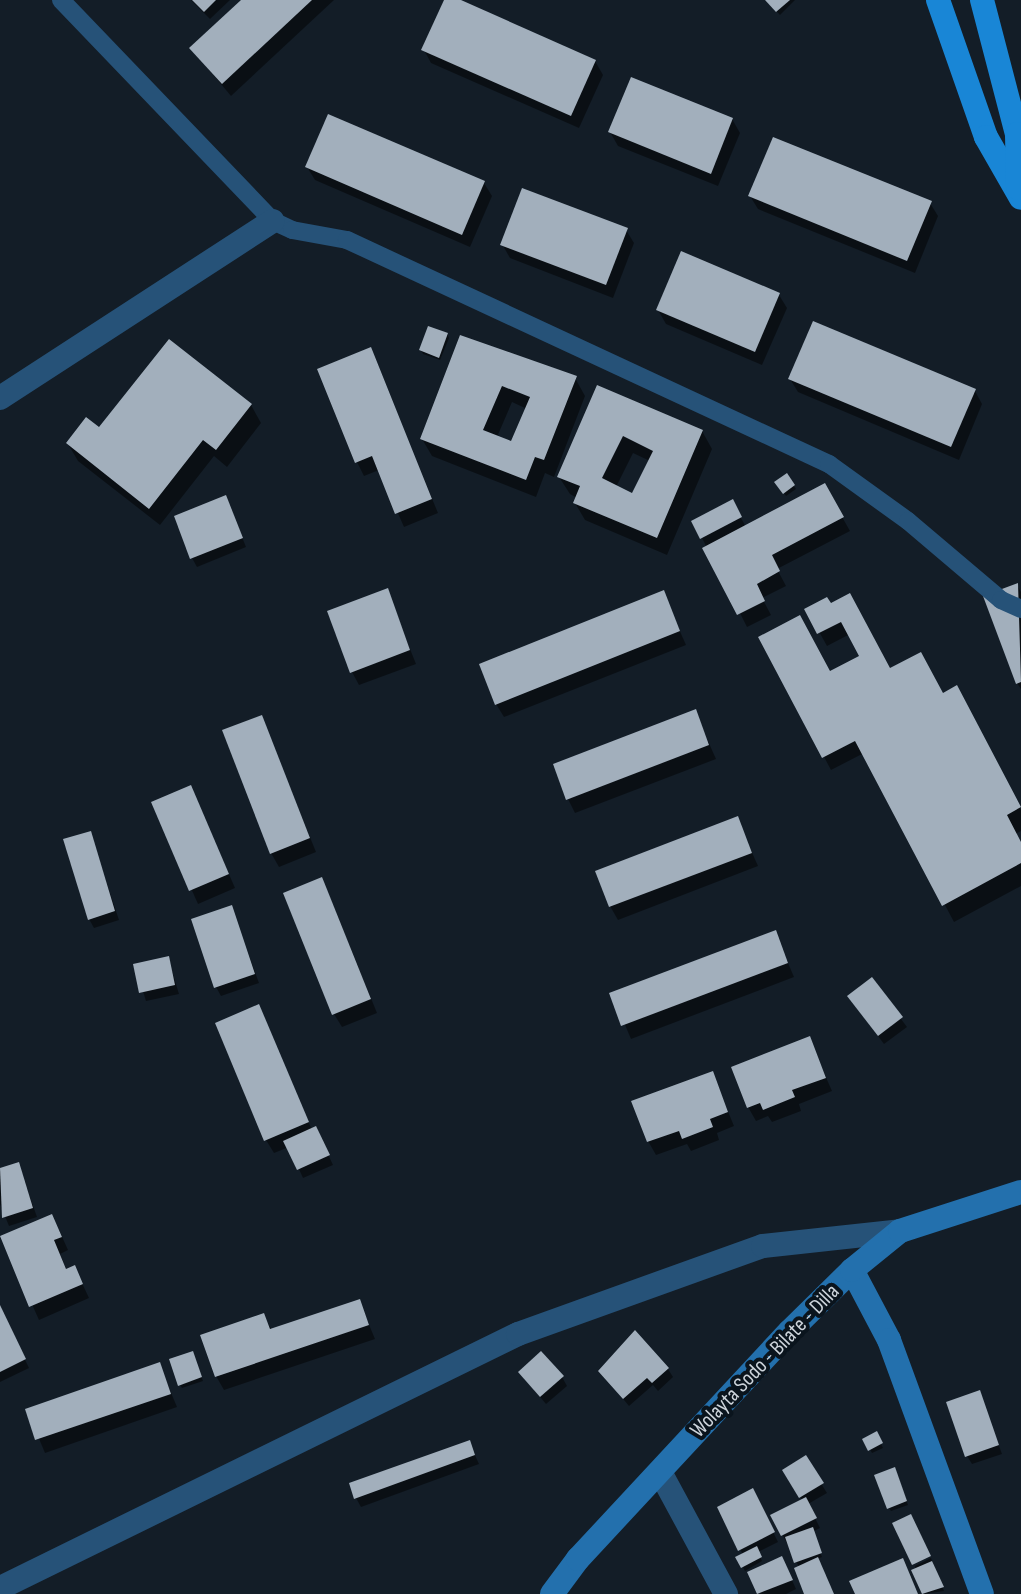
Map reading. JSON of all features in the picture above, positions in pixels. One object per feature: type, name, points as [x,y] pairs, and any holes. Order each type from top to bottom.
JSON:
[{"type":"main road","points":[[938,0],[986,137],[1020,194]]},
{"type":"main road","points":[[982,0],[1017,134],[1020,194]]},
{"type":"main road","name":"Wolayta Sodo - Bilate - Dilla","points":[[552,1594],[578,1559],[790,1331],[852,1270],[900,1231],[1021,1192]]},
{"type":"main road","points":[[852,1270],[889,1340],[982,1594]]},
{"type":"street","points":[[0,398],[273,221]]},
{"type":"street","points":[[0,1588],[518,1334],[763,1246],[900,1231]]},
{"type":"street","points":[[660,1472],[726,1594]]},
{"type":"lane","points":[[61,0],[273,221],[292,230],[347,240],[829,464],[908,521],[1001,600],[1021,609]]},
{"type":"building","points":[[192,0],[216,0],[204,12]]},
{"type":"building","points":[[241,0],[312,0],[222,84],[189,48]]},
{"type":"building","points":[[444,0],[461,0],[596,60],[571,116],[421,50]]},
{"type":"building","points":[[765,0],[790,0],[776,12]]},
{"type":"building","points":[[631,77],[733,118],[711,174],[608,132]]},
{"type":"building","points":[[328,114],[485,181],[462,235],[305,167]]},
{"type":"building","points":[[773,137],[932,201],[907,261],[748,196]]},
{"type":"building","points":[[522,188],[628,228],[606,285],[500,245]]},
{"type":"building","points":[[681,251],[780,293],[755,352],[656,310]]},
{"type":"building","points":[[813,321],[976,389],[951,447],[788,379]]},
{"type":"building","points":[[428,326],[448,333],[439,358],[419,350]]},
{"type":"building","points":[[460,335],[577,376],[544,460],[535,457],[526,480],[420,439]],"holes":[[[502,386],[530,397],[511,441],[483,430]]]},
{"type":"building","points":[[169,339],[252,404],[216,450],[203,440],[149,509],[66,443],[86,417],[99,427]]},
{"type":"building","points":[[371,347],[432,499],[395,514],[372,456],[355,463],[317,369]]},
{"type":"building","points":[[597,385],[703,430],[657,538],[573,503],[580,486],[557,477]],"holes":[[[623,436],[653,451],[632,493],[602,478]]]},
{"type":"building","points":[[787,473],[795,485],[783,494],[774,482]]},
{"type":"building","points":[[825,483],[844,517],[772,555],[780,571],[757,584],[765,601],[737,615],[702,548]]},
{"type":"building","points":[[226,495],[243,538],[190,559],[174,516]]},
{"type":"building","points":[[733,499],[742,517],[700,539],[691,521]]},
{"type":"building","points":[[1018,583],[1021,682],[1016,684],[983,596]]},
{"type":"building","points":[[388,588],[410,650],[350,673],[327,611]]},
{"type":"building","points":[[664,590],[680,631],[495,705],[479,664]]},
{"type":"building","points":[[850,593],[890,668],[921,652],[943,693],[957,685],[1021,807],[1007,815],[1021,842],[1021,863],[942,906],[855,741],[822,758],[758,637],[800,615],[830,671],[859,656],[841,622],[817,634],[804,609],[827,597],[831,603]]},
{"type":"building","points":[[696,709],[709,745],[566,800],[553,764]]},
{"type":"building","points":[[262,715],[310,838],[270,854],[222,730]]},
{"type":"building","points":[[191,785],[229,874],[189,891],[151,802]]},
{"type":"building","points":[[738,816],[752,853],[609,907],[595,871]]},
{"type":"building","points":[[91,831],[115,911],[88,920],[63,839]]},
{"type":"building","points":[[322,877],[371,999],[332,1015],[283,893]]},
{"type":"building","points":[[232,905],[255,974],[214,988],[191,919]]},
{"type":"building","points":[[776,930],[788,963],[621,1026],[609,993]]},
{"type":"building","points":[[169,956],[175,985],[139,993],[133,964]]},
{"type":"building","points":[[872,977],[903,1017],[878,1036],[847,996]]},
{"type":"building","points":[[259,1004],[309,1122],[264,1141],[215,1023]]},
{"type":"building","points":[[810,1036],[826,1078],[792,1090],[795,1097],[763,1110],[760,1103],[747,1108],[731,1067]]},
{"type":"building","points":[[713,1071],[728,1112],[710,1119],[713,1127],[682,1139],[679,1131],[647,1142],[631,1101]]},
{"type":"building","points":[[316,1126],[330,1155],[297,1170],[283,1141]]},
{"type":"building","points":[[19,1162],[33,1208],[2,1218],[0,1168]]},
{"type":"building","points":[[52,1214],[62,1237],[54,1240],[66,1269],[75,1265],[83,1284],[29,1307],[0,1236]]},
{"type":"building","points":[[360,1299],[369,1325],[215,1377],[200,1335],[264,1313],[270,1329]]},
{"type":"building","points":[[0,1305],[26,1359],[0,1372]]},
{"type":"building","points":[[635,1330],[669,1368],[652,1383],[647,1378],[623,1399],[598,1371]]},
{"type":"building","points":[[193,1351],[202,1377],[178,1386],[169,1359]]},
{"type":"building","points":[[541,1351],[564,1376],[540,1397],[518,1372]]},
{"type":"building","points":[[160,1362],[171,1394],[35,1440],[25,1409]]},
{"type":"building","points":[[980,1390],[999,1445],[965,1457],[946,1402]]},
{"type":"building","points":[[877,1431],[883,1443],[868,1451],[862,1439]]},
{"type":"building","points":[[470,1440],[475,1455],[354,1499],[349,1483]]},
{"type":"building","points":[[806,1455],[824,1483],[799,1498],[782,1470]]},
{"type":"building","points":[[895,1467],[907,1501],[887,1509],[874,1475]]},
{"type":"building","points":[[753,1488],[775,1532],[738,1551],[717,1507]]},
{"type":"building","points":[[806,1497],[817,1518],[781,1536],[770,1515]]},
{"type":"building","points":[[911,1514],[931,1556],[912,1565],[892,1523]]},
{"type":"building","points":[[813,1527],[822,1553],[794,1563],[785,1537]]},
{"type":"building","points":[[757,1546],[762,1557],[741,1568],[735,1557]]},
{"type":"building","points":[[782,1556],[793,1580],[757,1594],[747,1572]]},
{"type":"building","points":[[818,1557],[834,1594],[804,1594],[794,1568]]},
{"type":"building","points":[[903,1558],[918,1594],[855,1594],[849,1581]]},
{"type":"building","points":[[932,1561],[944,1587],[922,1594],[911,1570]]}]
